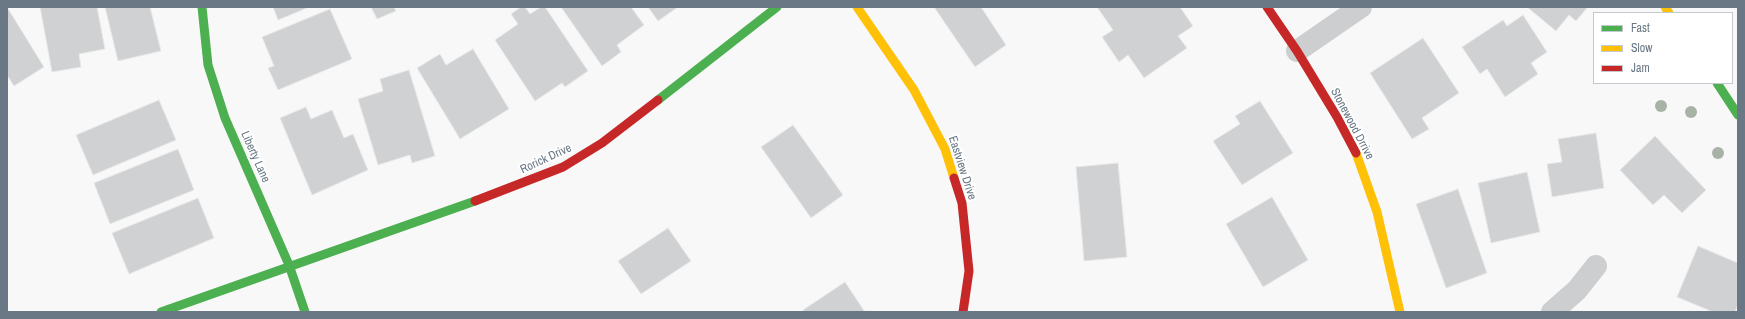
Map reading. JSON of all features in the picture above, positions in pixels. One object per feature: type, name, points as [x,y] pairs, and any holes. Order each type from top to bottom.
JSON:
[{"type":"street","name":"Liberty Lane","points":[[202,7],[208,65],[225,118],[289,265],[305,312]]},
{"type":"street","name":"Rorick Drive","points":[[162,312],[289,265],[497,193],[563,167],[602,143],[776,7]]},
{"type":"street","name":"Eastview Drive","points":[[857,7],[914,90],[945,148],[963,210],[969,272],[963,312]]},
{"type":"street","name":"Stonewood Drrive","points":[[1267,7],[1337,117],[1360,162],[1377,212],[1400,312]]},
{"type":"street","points":[[1297,52],[1360,7]]},
{"type":"street","points":[[1717,84],[1738,115]]},
{"type":"street","points":[[1552,312],[1577,290],[1596,266]]},
{"type":"building","points":[[7,7],[44,67],[14,86],[7,75]]},
{"type":"building","points":[[40,7],[97,7],[105,49],[79,54],[81,67],[52,72]]},
{"type":"building","points":[[105,7],[150,7],[161,51],[118,61]]},
{"type":"building","points":[[273,7],[306,7],[307,8],[278,20]]},
{"type":"building","points":[[371,7],[394,7],[396,11],[377,19]]},
{"type":"building","points":[[521,7],[525,7],[530,14],[541,7],[545,7],[588,71],[565,87],[562,83],[535,101],[495,40],[518,24],[511,14]]},
{"type":"building","points":[[561,7],[631,7],[644,25],[617,45],[621,52],[602,66]]},
{"type":"building","points":[[648,7],[678,7],[658,21]]},
{"type":"building","points":[[934,7],[981,7],[1006,45],[975,67]]},
{"type":"building","points":[[1097,7],[1180,7],[1193,26],[1178,36],[1187,48],[1144,78],[1128,55],[1119,62],[1102,37],[1113,30]]},
{"type":"building","points":[[1527,7],[1587,8],[1576,21],[1569,15],[1556,31]]},
{"type":"building","points":[[330,9],[352,59],[278,90],[268,68],[274,66],[262,37]]},
{"type":"building","points":[[1523,15],[1547,52],[1531,63],[1538,74],[1505,97],[1487,69],[1480,74],[1462,47],[1503,20],[1507,26]]},
{"type":"building","points":[[1423,38],[1459,93],[1422,118],[1429,129],[1412,139],[1370,73]]},
{"type":"building","points":[[473,49],[509,109],[460,139],[417,68],[440,54],[446,65]]},
{"type":"building","points":[[409,70],[435,156],[412,163],[410,155],[378,165],[358,99],[383,91],[380,79]]},
{"type":"building","points":[[159,100],[176,140],[93,175],[76,135]]},
{"type":"building","points":[[1260,101],[1293,153],[1242,185],[1213,141],[1240,124],[1235,116]]},
{"type":"building","points":[[306,107],[311,119],[332,110],[344,138],[353,134],[368,170],[312,195],[280,118]]},
{"type":"building","points":[[793,125],[843,195],[811,218],[761,147]]},
{"type":"building","points":[[1596,133],[1604,188],[1552,197],[1547,164],[1562,162],[1558,139]]},
{"type":"building","points":[[1655,136],[1706,190],[1682,213],[1664,195],[1653,205],[1620,170]]},
{"type":"building","points":[[178,149],[194,190],[110,224],[94,183]]},
{"type":"building","points":[[1118,163],[1127,257],[1084,261],[1076,167]]},
{"type":"building","points":[[1527,172],[1540,232],[1491,243],[1478,183]]},
{"type":"building","points":[[1458,189],[1487,273],[1446,288],[1416,204]]},
{"type":"building","points":[[1272,197],[1308,260],[1263,287],[1226,224]]},
{"type":"building","points":[[198,198],[214,238],[129,274],[112,233]]},
{"type":"building","points":[[668,228],[691,261],[641,294],[618,261]]},
{"type":"building","points":[[1698,246],[1738,263],[1738,304],[1735,312],[1713,312],[1677,297]]},
{"type":"building","points":[[845,282],[865,312],[805,312],[803,310]]},
{"type":"traffic: fast","points":[[202,7],[208,65],[225,118],[289,265],[305,312]]},
{"type":"traffic: fast","points":[[658,100],[777,7]]},
{"type":"traffic: fast","points":[[1718,84],[1738,115]]},
{"type":"traffic: fast","points":[[161,312],[475,201]]},
{"type":"traffic: slow","points":[[857,7],[914,90],[945,149],[954,178]]},
{"type":"traffic: slow","points":[[1665,7],[1668,12]]},
{"type":"traffic: slow","points":[[1356,153],[1377,212],[1400,312]]},
{"type":"traffic: jam","points":[[1267,7],[1297,51],[1337,117],[1356,153]]},
{"type":"traffic: jam","points":[[475,201],[563,167],[602,143],[658,100]]},
{"type":"traffic: jam","points":[[954,178],[962,203],[969,271],[963,312]]}]
